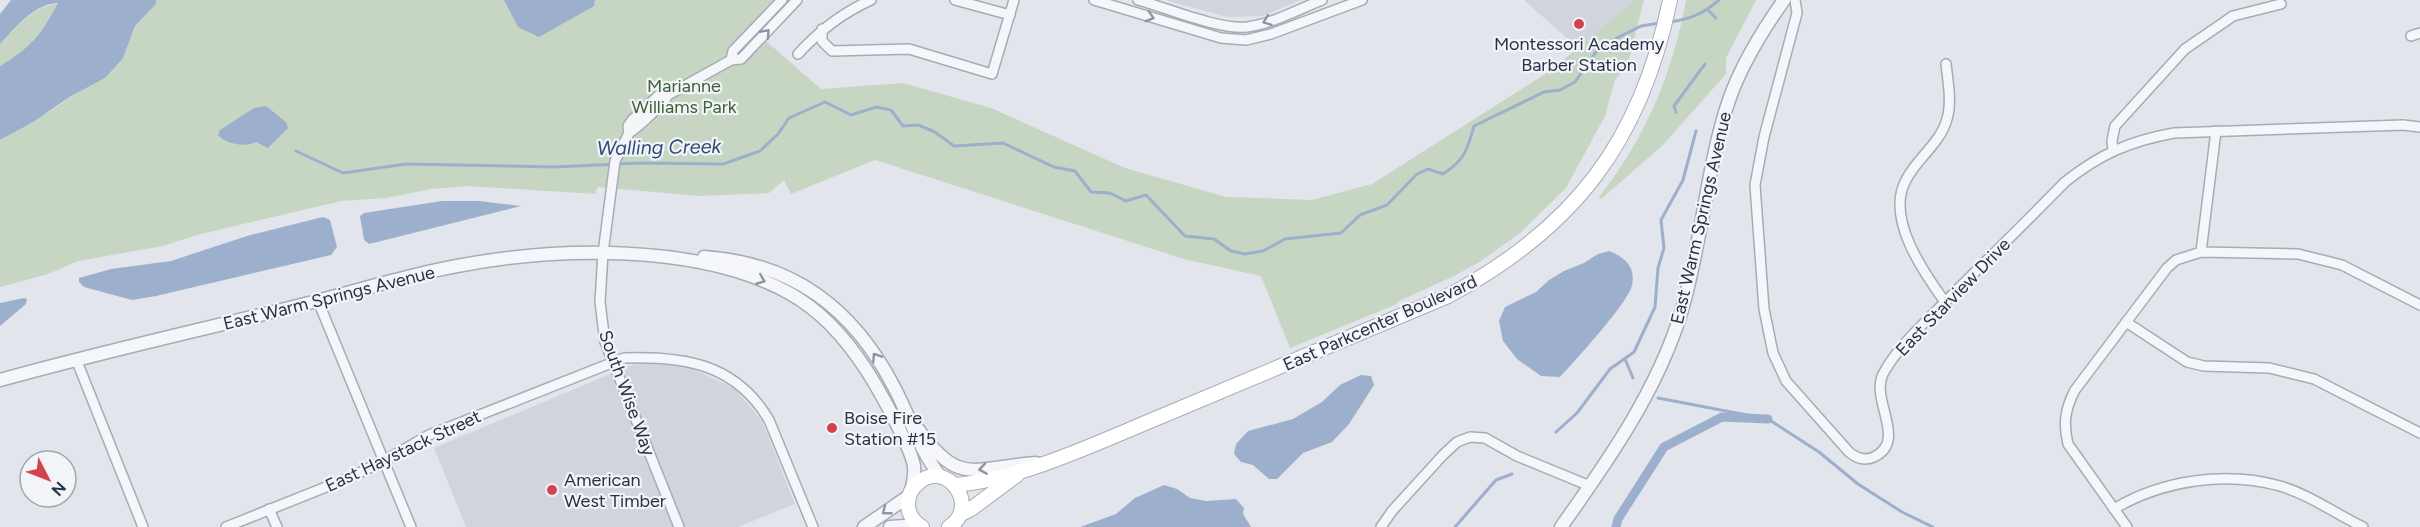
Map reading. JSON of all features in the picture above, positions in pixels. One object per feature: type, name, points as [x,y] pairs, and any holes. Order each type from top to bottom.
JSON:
[{"type":"main road","name":"East Parkcenter Boulevard","points":[[955,484],[977,483],[1023,470],[1107,439],[1448,296],[1482,278],[1510,259],[1561,218],[1604,165],[1628,127],[1645,89],[1658,52],[1670,0]]},
{"type":"main road","name":"East Parkcenter Boulevard","points":[[954,523],[1023,470]]},
{"type":"main road","points":[[920,526],[909,512],[910,494],[923,479],[940,476],[955,484],[962,498],[954,523]]},
{"type":"street","points":[[782,0],[733,51],[731,60],[741,59],[797,0]]},
{"type":"street","points":[[798,54],[822,29],[851,9],[871,0]]},
{"type":"street","points":[[955,0],[1010,15]]},
{"type":"street","points":[[822,29],[822,41],[832,51],[909,49],[992,74],[1014,0]]},
{"type":"street","points":[[1094,0],[1221,38],[1246,40],[1271,34],[1362,0]]},
{"type":"street","points":[[1138,0],[1210,21],[1246,27],[1260,24],[1322,0]]},
{"type":"street","name":"East Warm Springs Avenue","points":[[1561,527],[1625,432],[1664,357],[1681,312],[1729,101],[1746,59],[1784,0]]},
{"type":"street","name":"East Starview Drive","points":[[1796,0],[1797,13],[1762,147],[1755,185],[1764,309],[1778,368],[1792,389],[1849,452],[1860,458],[1875,457],[1885,448],[1890,438],[1880,399],[1882,377],[1902,347],[2065,182],[2084,167],[2114,149],[2146,138],[2216,131],[2403,125],[2420,127]]},
{"type":"street","points":[[2114,149],[2112,141],[2115,126],[2185,49],[2233,16],[2281,4]]},
{"type":"street","name":"South Wise Way","points":[[679,527],[605,342],[600,302],[603,253],[615,161],[629,133],[664,104],[668,95],[731,60]]},
{"type":"street","points":[[1945,302],[1911,248],[1901,211],[1901,194],[1905,181],[1930,151],[1947,119],[1949,99],[1946,64]]},
{"type":"street","points":[[2200,252],[2216,131]]},
{"type":"street","points":[[2127,527],[2068,444],[2066,406],[2075,390],[2126,322],[2167,268],[2176,260],[2200,252],[2298,254],[2342,265],[2420,305]]},
{"type":"street","name":"East Warm Springs Avenue","points":[[0,380],[76,359],[456,266],[530,254],[603,253],[663,257],[692,261],[757,278],[790,293],[833,327],[855,353],[874,382],[909,453],[914,469],[910,494]]},
{"type":"street","name":"East Warm Springs Avenue","points":[[663,257],[690,256],[745,262],[784,275],[842,314],[865,340],[886,372],[923,453],[940,476]]},
{"type":"street","points":[[318,301],[411,527]]},
{"type":"street","points":[[2126,322],[2187,362],[2204,366],[2269,368],[2314,379],[2420,433]]},
{"type":"street","name":"East Haystack Street","points":[[226,527],[384,461],[429,435],[613,362],[624,358],[642,357],[690,363],[717,370],[744,387],[760,405],[769,420],[813,527]]},
{"type":"street","points":[[76,359],[143,527]]},
{"type":"street","points":[[904,408],[934,451],[946,462],[960,468],[977,471],[1008,465],[1042,463]]},
{"type":"street","points":[[1381,527],[1392,511],[1443,455],[1456,442],[1470,437],[1485,438],[1517,456],[1590,486]]},
{"type":"street","points":[[2114,509],[2124,503],[2183,483],[2240,479],[2281,486],[2363,527]]},
{"type":"street","points":[[864,527],[910,494]]},
{"type":"street","points":[[269,509],[277,527]]},
{"type":"street","points":[[890,527],[920,526]]},
{"type":"shaded area","points":[[1165,0],[1301,0],[1262,16],[1227,17]]},
{"type":"shaded area","name":"Montessori Academy Barber Station","points":[[1524,0],[1635,0],[1578,48]]},
{"type":"shaded area","points":[[646,359],[694,369],[735,389],[762,421],[795,504],[738,527],[466,527],[434,448]]},
{"type":"green space","name":"Marianne Williams Park","points":[[156,0],[787,0],[758,34],[821,89],[903,83],[991,108],[1125,168],[1226,197],[1312,200],[1372,184],[1550,71],[1635,0],[1644,0],[1627,67],[1615,80],[1605,116],[1566,188],[1520,233],[1481,261],[1397,304],[1290,348],[1261,276],[1184,259],[875,160],[791,194],[784,180],[769,193],[700,196],[598,187],[595,194],[466,186],[431,189],[386,198],[341,201],[197,235],[163,246],[78,261],[48,274],[0,287],[0,140],[55,108],[123,58],[135,26],[156,4]]},
{"type":"green space","points":[[1686,0],[1756,0],[1726,58],[1726,74],[1662,146],[1601,199],[1599,197],[1630,152],[1655,104],[1673,53]]},
{"type":"green space","points":[[59,3],[34,39],[0,66],[0,44],[33,13]]},
{"type":"water","points":[[11,0],[156,0],[156,4],[135,26],[123,58],[105,78],[0,140],[0,66],[20,53],[34,39],[58,3],[49,4],[33,12],[0,44],[0,14]]},
{"type":"water","points":[[504,0],[595,0],[594,6],[539,37],[518,27]]},
{"type":"water","points":[[266,106],[286,122],[288,128],[268,148],[256,142],[242,145],[231,143],[218,135],[220,130],[254,108]]},
{"type":"water","points":[[442,201],[479,201],[521,206],[369,244],[364,240],[360,216],[364,213]]},
{"type":"water","points":[[323,217],[330,220],[337,247],[331,255],[132,300],[84,287],[79,282],[79,278],[111,269],[171,261],[247,236]]},
{"type":"water","points":[[1609,251],[1624,259],[1630,267],[1633,278],[1629,293],[1600,332],[1560,377],[1541,376],[1517,359],[1503,341],[1499,321],[1505,307],[1536,292],[1549,280],[1564,271]]},
{"type":"water","points":[[27,299],[26,304],[0,326],[0,303]]},
{"type":"water","points":[[1361,375],[1371,376],[1374,385],[1349,424],[1332,442],[1303,453],[1277,479],[1269,479],[1253,465],[1241,462],[1234,454],[1236,444],[1248,431],[1293,419],[1322,402],[1340,385]]},
{"type":"water","points":[[1164,485],[1177,489],[1190,498],[1206,501],[1236,499],[1244,508],[1243,514],[1251,527],[1080,527],[1116,514],[1135,498]]},
{"type":"waterway","name":"Walling Creek","points":[[1670,22],[1696,15],[1719,0]]},
{"type":"waterway","points":[[1708,10],[1716,18]]},
{"type":"waterway","name":"Walling Creek","points":[[296,151],[343,173],[406,164],[554,167],[640,163],[723,164],[760,151],[778,134],[789,118],[825,102],[851,115],[876,107],[891,110],[903,126],[918,125],[935,132],[954,146],[1003,143],[1054,167],[1075,171],[1091,192],[1110,193],[1126,201],[1146,195],[1185,236],[1214,239],[1231,251],[1245,254],[1263,251],[1285,239],[1341,233],[1360,215],[1387,205],[1417,174],[1428,169],[1443,174],[1450,169],[1464,154],[1474,126],[1544,92],[1560,90],[1575,82],[1595,53],[1613,40],[1641,26],[1660,23]]},
{"type":"waterway","points":[[1676,112],[1674,106],[1705,64]]},
{"type":"waterway","points":[[1556,432],[1577,413],[1610,369],[1634,352],[1655,307],[1658,268],[1664,248],[1661,220],[1683,180],[1696,131]]},
{"type":"waterway","points":[[1625,359],[1633,378]]},
{"type":"waterway","points":[[1658,398],[1768,419],[1819,452],[1858,484],[1902,512],[1933,527]]},
{"type":"waterway","points":[[1616,527],[1618,519],[1664,447],[1722,417],[1768,419]]},
{"type":"waterway","points":[[1455,527],[1496,480],[1512,474]]},
{"type":"place","name":"Montessori Academy Barber Station","points":[[1579,24]]},
{"type":"place","name":"Boise Fire Station #15","points":[[832,428]]},
{"type":"place","name":"American West Timber","points":[[552,490]]}]
